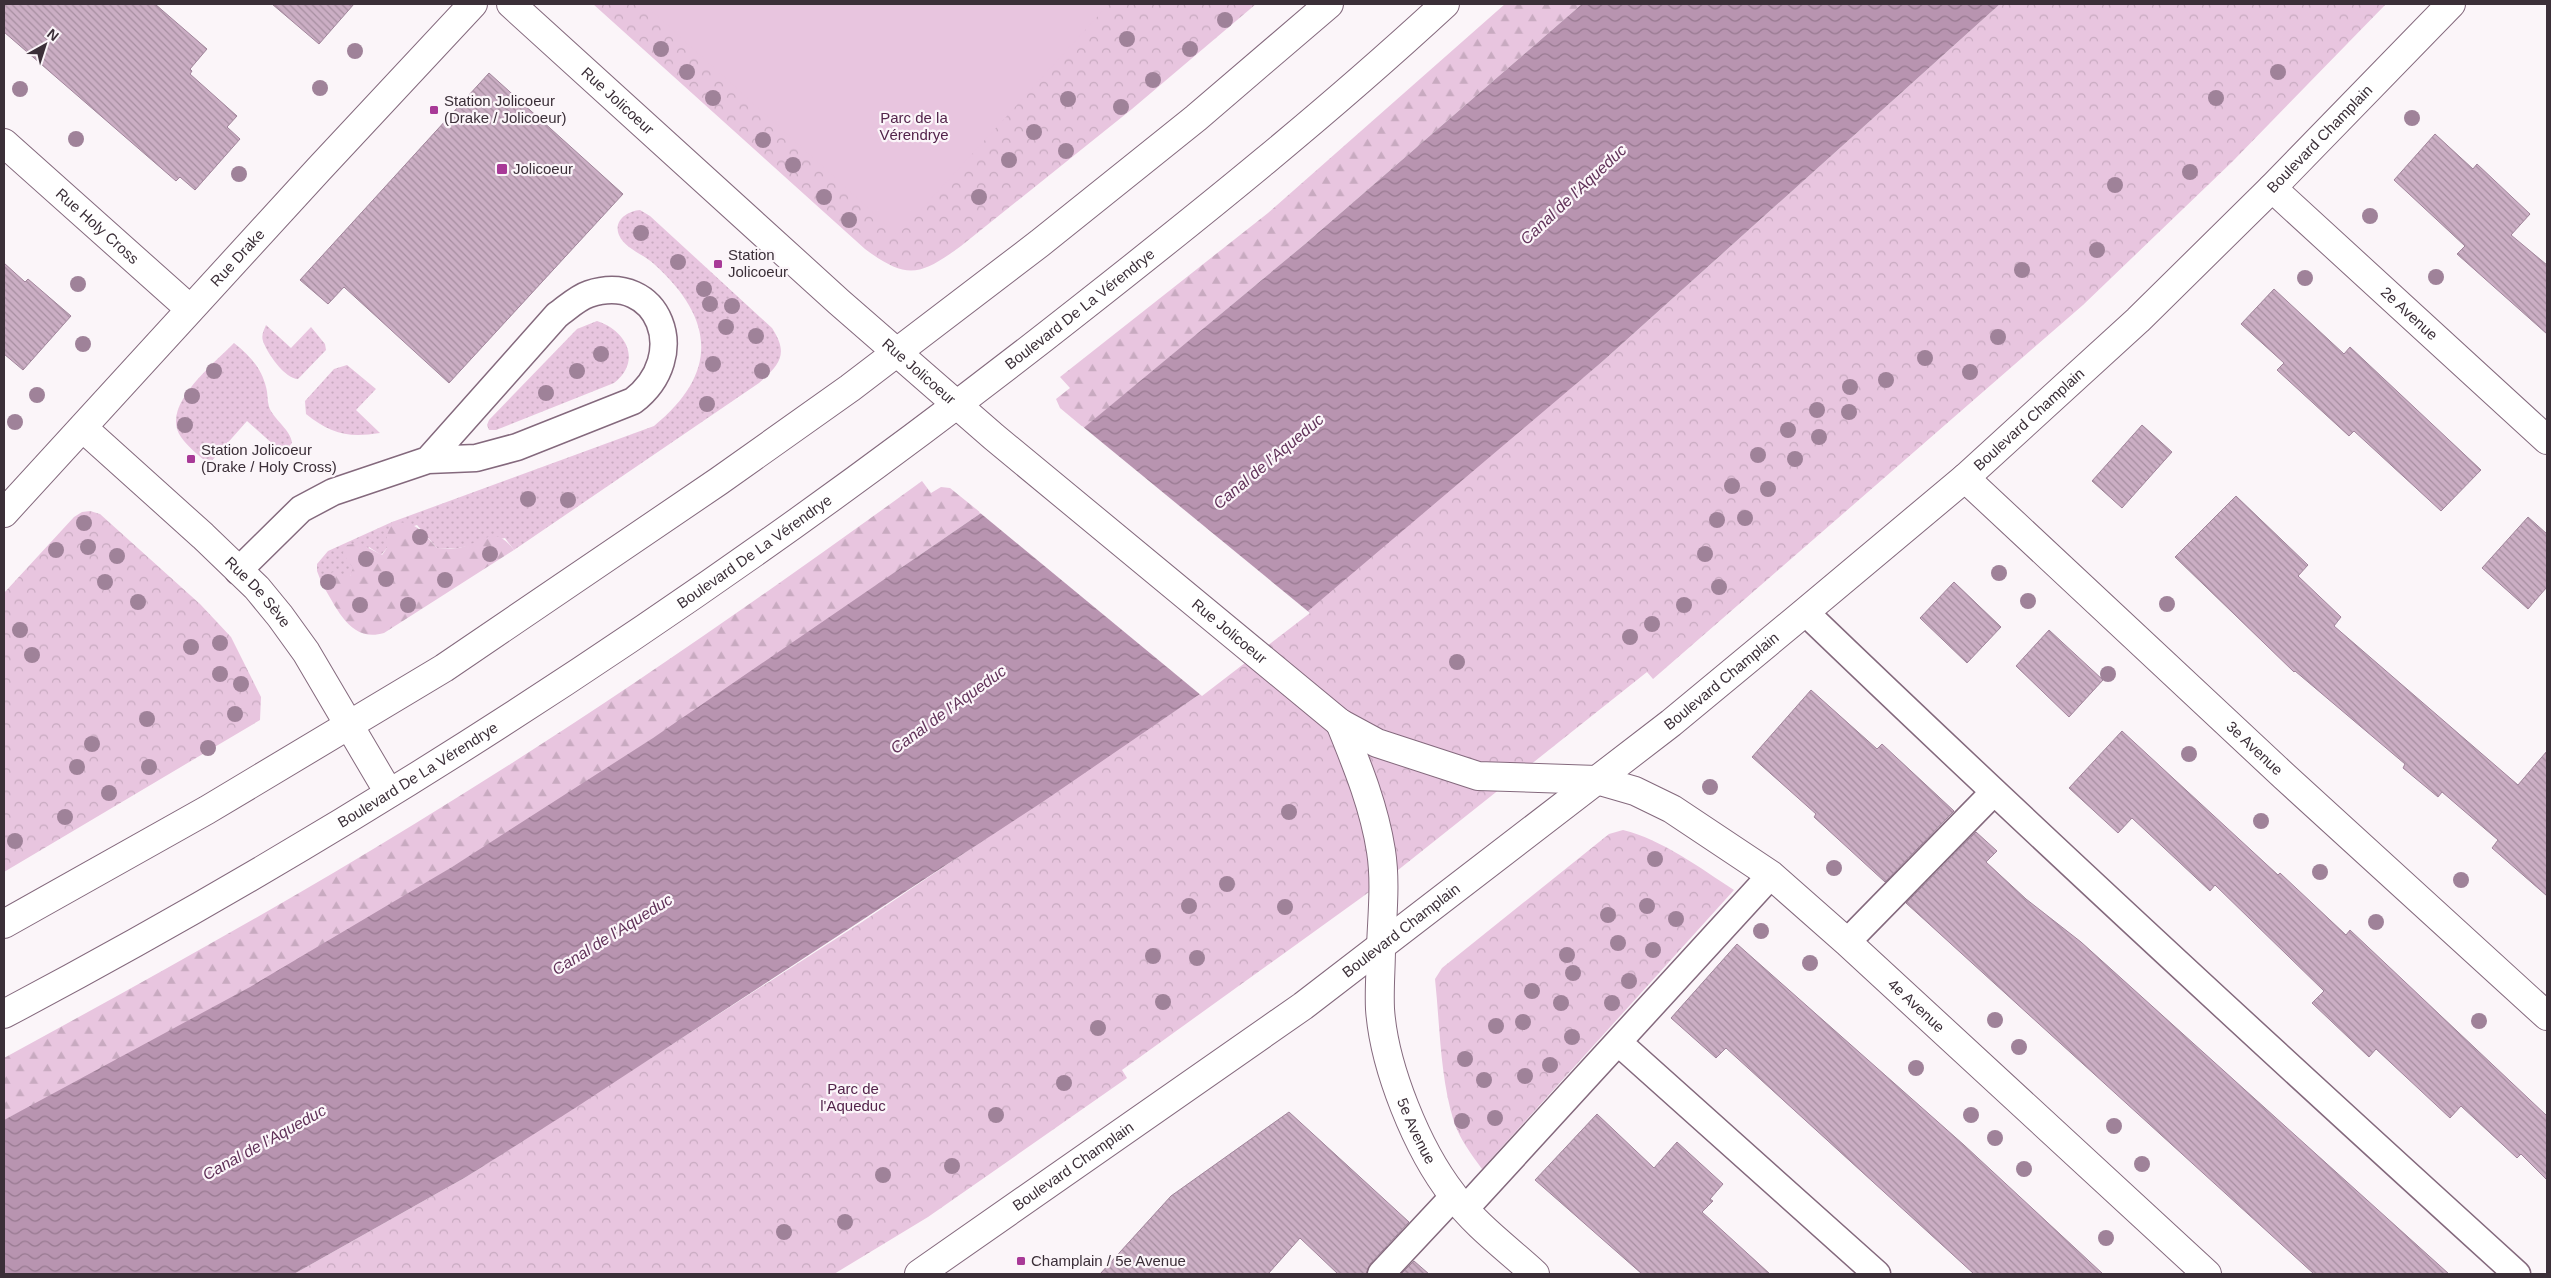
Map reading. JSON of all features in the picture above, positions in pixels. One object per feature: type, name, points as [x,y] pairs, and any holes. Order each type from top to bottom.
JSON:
[{"type":"street","name":"Rue Drake","points":[[4,513],[473,4]]},
{"type":"street","name":"Rue Jolicoeur","points":[[511,4],[957,405],[1340,723],[1377,743],[1478,776],[1596,780]]},
{"type":"street","points":[[4,924],[207,810],[444,668],[703,492],[897,352],[1128,173],[1329,4]]},
{"type":"street","name":"Boulevard De La Vérendrye","points":[[4,1014],[161,927],[389,793],[673,608],[899,450],[1209,209],[1394,51],[1445,4]]},
{"type":"street","name":"Boulevard Champlain","points":[[919,1274],[1303,1006],[1381,948],[1671,723],[1805,612],[1965,478],[2138,320],[2272,188],[2450,4]]},
{"type":"street","name":"Rue Holy Cross","points":[[4,143],[190,310]]},
{"type":"street","name":"2e Avenue","points":[[2272,188],[2547,440]]},
{"type":"street","name":"Rue De Sève","points":[[83,428],[238,571],[280,616],[306,652],[389,793]]},
{"type":"street","name":"3e Avenue","points":[[1965,478],[2284,776],[2547,1016]]},
{"type":"street","name":"Rue Jolicoeur","points":[[1340,723],[1362,777],[1381,852],[1383,882],[1381,948]]},
{"type":"street","name":"4e Avenue","points":[[1596,780],[1635,791],[1672,808],[1771,876],[1847,942],[2207,1274]]},
{"type":"street","name":"5e Avenue","points":[[1381,948],[1380,1010],[1389,1057],[1399,1090],[1428,1160],[1459,1203],[1536,1274]]},
{"type":"lane","points":[[238,571],[287,521],[312,502],[353,484],[428,460],[476,458],[517,447],[633,401],[644,393],[660,368],[665,337],[659,321],[650,307],[630,294],[602,291],[588,294],[572,304],[557,315],[428,460]]},
{"type":"lane","points":[[1805,612],[1993,793],[2517,1274]]},
{"type":"lane","points":[[1847,942],[1993,793]]},
{"type":"lane","points":[[1381,1274],[1459,1203],[1619,1043],[1771,876]]},
{"type":"lane","points":[[1619,1043],[1877,1274]]},
{"type":"green space","name":"Parc de la Vérendrye","points":[[593,4],[1256,4],[1132,109],[961,246],[924,268],[903,270],[892,266],[865,249]]},
{"type":"green space","points":[[644,4],[1109,4],[898,235]]},
{"type":"green space","points":[[1505,4],[1582,4],[1305,244],[1084,428],[1060,408],[1056,399],[1070,388],[1060,377],[1268,213]]},
{"type":"green space","name":"Parc de l'Aqueduc","points":[[2000,4],[2386,4],[2233,161],[2083,305],[1653,679],[1647,672],[1383,882],[1122,1070],[1127,1078],[928,1217],[834,1274],[294,1274],[466,1177],[862,922],[1200,694],[1603,361]]},
{"type":"green space","points":[[640,210],[650,216],[772,328],[780,345],[781,352],[777,364],[772,370],[759,383],[514,550],[505,538],[458,548],[437,548],[417,525],[387,535],[387,548],[381,555],[369,547],[350,576],[325,577],[322,584],[317,571],[317,564],[328,551],[392,522],[654,426],[675,406],[690,386],[699,366],[701,346],[698,325],[689,305],[674,285],[650,260],[621,240],[618,230],[620,221],[626,214]]},
{"type":"green space","points":[[597,321],[616,332],[623,339],[629,356],[623,374],[614,383],[496,430],[489,430],[487,425],[489,420],[577,329]]},
{"type":"green space","points":[[266,325],[291,348],[311,327],[325,344],[326,350],[298,379],[293,378],[282,370],[265,346],[262,337]]},
{"type":"green space","points":[[234,343],[250,357],[258,368],[264,380],[271,412],[289,434],[292,443],[283,453],[247,421],[209,464],[190,448],[181,437],[176,425],[177,412],[192,386]]},
{"type":"green space","points":[[347,365],[376,389],[356,410],[380,433],[358,435],[340,433],[315,421],[306,414],[305,401],[334,369]]},
{"type":"green space","points":[[922,481],[931,493],[941,487],[950,488],[981,513],[693,711],[494,841],[252,987],[88,1077],[4,1120],[4,1058],[263,914],[481,783],[673,657]]},
{"type":"green space","points":[[90,511],[100,514],[200,604],[231,637],[261,697],[260,720],[4,872],[4,593],[74,517],[82,512]]},
{"type":"green space","points":[[392,522],[413,525],[437,548],[458,548],[494,536],[507,542],[514,550],[384,633],[372,635],[362,633],[353,628],[339,613],[322,584],[325,577],[333,572],[350,576],[353,568],[343,553],[347,545],[359,543],[382,555],[387,548],[387,535]]},
{"type":"green space","points":[[1623,830],[1652,840],[1667,848],[1734,890],[1482,1169],[1459,1134],[1449,1105],[1441,1051],[1435,979],[1442,968],[1609,834]]},
{"type":"water","name":"Canal de l'Aqueduc","points":[[1582,4],[2000,4],[1603,361],[1308,611],[1200,694],[1041,803],[575,1108],[466,1177],[294,1274],[4,1274],[4,1120],[250,987],[452,867],[653,738],[981,513],[1305,244]]},
{"type":"pier","points":[[1082,426],[1310,613],[1202,696],[979,512]]},
{"type":"building","points":[[4,4],[155,4],[207,49],[190,69],[192,71],[190,74],[237,116],[227,127],[240,139],[195,190],[180,177],[176,181],[4,32]]},
{"type":"building","points":[[272,4],[354,4],[319,44]]},
{"type":"building","name":"Jolicoeur","points":[[489,73],[623,194],[449,383],[344,287],[328,304],[300,280]]},
{"type":"building","points":[[2435,134],[2473,169],[2477,164],[2530,214],[2511,235],[2547,265],[2547,334],[2457,254],[2465,246],[2394,180]]},
{"type":"building","points":[[4,263],[25,282],[28,279],[71,316],[23,370],[4,354]]},
{"type":"building","points":[[2274,289],[2344,354],[2350,347],[2481,470],[2441,511],[2354,431],[2349,436],[2277,370],[2284,363],[2241,324]]},
{"type":"building","points":[[2142,425],[2172,452],[2122,508],[2092,481]]},
{"type":"building","points":[[2236,496],[2308,565],[2298,576],[2341,617],[2334,626],[2518,785],[2547,751],[2547,896],[2492,848],[2498,840],[2442,792],[2438,797],[2403,768],[2405,764],[2294,672],[2175,557]]},
{"type":"building","points":[[2528,517],[2547,534],[2547,587],[2528,609],[2482,568]]},
{"type":"building","points":[[1954,582],[2001,627],[1967,663],[1920,618]]},
{"type":"building","points":[[2049,630],[2103,680],[2069,717],[2016,666]]},
{"type":"building","points":[[1811,690],[1877,749],[1882,744],[1954,811],[1885,882],[1814,817],[1816,814],[1752,757]]},
{"type":"building","points":[[2122,731],[2346,935],[2350,930],[2547,1116],[2547,1180],[2521,1154],[2517,1158],[2461,1106],[2450,1118],[2376,1049],[2369,1057],[2312,1003],[2324,991],[2215,885],[2210,891],[2132,818],[2118,833],[2069,788]]},
{"type":"building","points":[[1976,832],[1997,851],[1986,862],[2026,899],[2081,942],[2449,1274],[2314,1274],[1906,903]]},
{"type":"building","points":[[1737,944],[1964,1145],[2103,1274],[1974,1274],[1726,1048],[1716,1058],[1671,1018]]},
{"type":"building","points":[[1289,1112],[1409,1222],[1370,1264],[1366,1274],[1338,1274],[1300,1238],[1268,1274],[1100,1274],[1171,1196]]},
{"type":"building","points":[[1597,1114],[1654,1168],[1677,1142],[1723,1184],[1710,1199],[1713,1201],[1702,1212],[1770,1274],[1642,1274],[1535,1180]]},
{"type":"building","points":[[1414,1261],[1429,1274],[1401,1274]]},
{"type":"place","name":"Station Jolicoeur (Drake / Jolicoeur)","points":[[434,110]]},
{"type":"place","name":"Jolicoeur","points":[[502,169]]},
{"type":"place","name":"Station Jolicoeur","points":[[718,264]]},
{"type":"place","name":"Station Jolicoeur (Drake / Holy Cross)","points":[[191,459]]},
{"type":"place","name":"Champlain / 5e Avenue","points":[[1021,1261]]}]
